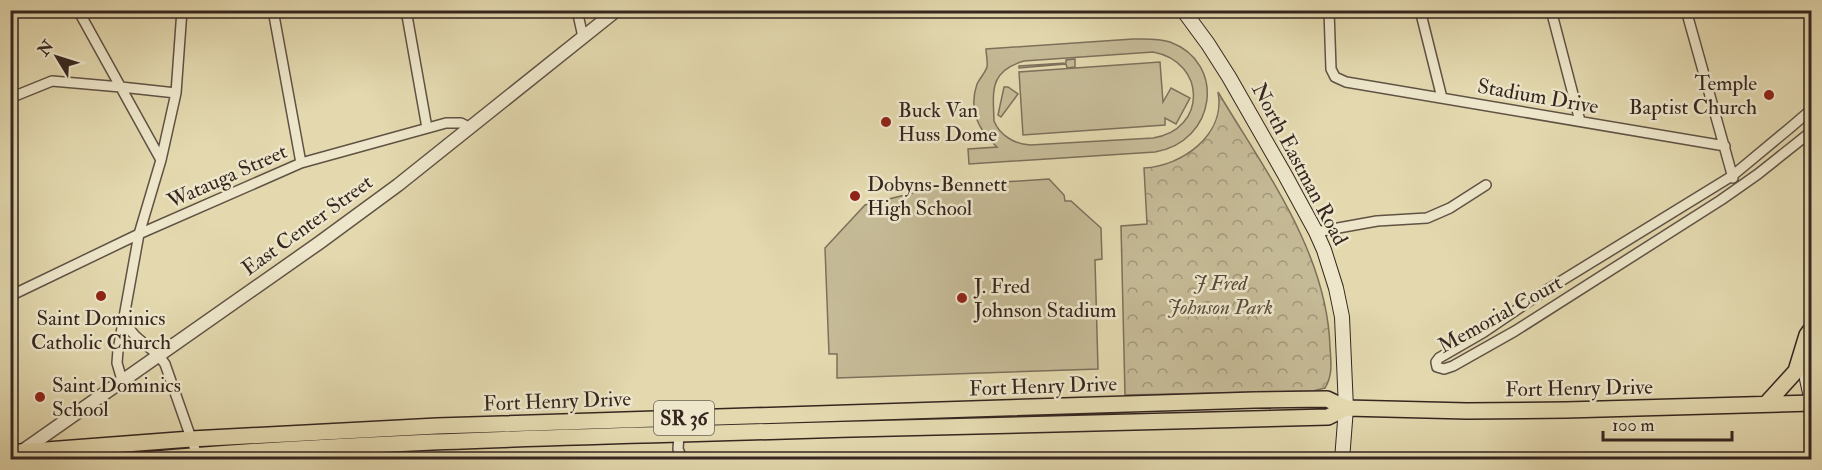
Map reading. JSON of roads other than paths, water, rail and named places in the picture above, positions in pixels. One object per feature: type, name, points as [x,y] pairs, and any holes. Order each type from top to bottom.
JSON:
[{"type":"main road","name":"North Eastman Road","points":[[1183,10],[1229,77],[1316,232],[1328,260],[1342,317],[1346,408],[1342,459]]},
{"type":"main road","points":[[1766,404],[1796,371],[1807,335],[1812,328]]},
{"type":"main road","points":[[1812,346],[1807,379],[1812,403]]},
{"type":"main road","name":"Fort Henry Drive","points":[[15,456],[191,440],[449,425],[1244,400],[1327,399],[1346,408],[1566,410],[1812,403]]},
{"type":"main road","name":"Fort Henry Drive","points":[[145,459],[438,442],[1120,421],[1328,417],[1346,408]]},
{"type":"main road","points":[[70,459],[74,456],[93,455],[107,446]]},
{"type":"street","points":[[78,10],[161,160]]},
{"type":"street","points":[[122,380],[117,363],[118,351],[139,234],[161,160],[176,93],[182,10]]},
{"type":"street","points":[[273,10],[301,163]]},
{"type":"street","points":[[406,10],[428,128]]},
{"type":"street","points":[[577,10],[583,37]]},
{"type":"street","name":"East Center Street","points":[[15,456],[398,185],[617,10]]},
{"type":"street","name":"Stadium Drive","points":[[1329,10],[1331,69],[1335,77],[1346,82],[1725,146]]},
{"type":"street","points":[[1420,10],[1442,98]]},
{"type":"street","points":[[1551,10],[1580,122]]},
{"type":"street","points":[[1686,10],[1732,176],[1738,188]]},
{"type":"street","points":[[10,98],[52,81],[176,93]]},
{"type":"street","name":"Memorial Court","points":[[1812,109],[1732,176],[1439,358],[1436,363],[1437,368],[1444,369],[1453,366],[1550,309],[1738,188],[1812,131]]},
{"type":"street","name":"Watauga Street","points":[[10,296],[139,234],[301,163],[446,123],[461,123],[469,127]]},
{"type":"street","points":[[1316,232],[1370,222],[1427,218],[1450,208],[1486,185]]},
{"type":"street","points":[[1540,294],[1550,309]]},
{"type":"street","points":[[124,320],[130,332],[159,354],[165,364],[196,455]]},
{"type":"street","points":[[678,434],[678,449],[682,459]]},
{"type":"place","name":"Temple Baptist Church","points":[[1769,95]]},
{"type":"place","name":"Buck Van Huss Dome","points":[[886,122]]},
{"type":"place","name":"Dobyns-Bennett High School","points":[[855,196]]},
{"type":"place","name":"Saint Dominics Catholic Church","points":[[101,296]]},
{"type":"place","name":"J. Fred Johnson Stadium","points":[[962,298]]},
{"type":"place","name":"Saint Dominics School","points":[[40,397]]},
{"type":"park label","name":"J Fred Johnson Park","points":[[1220,295]]}]
